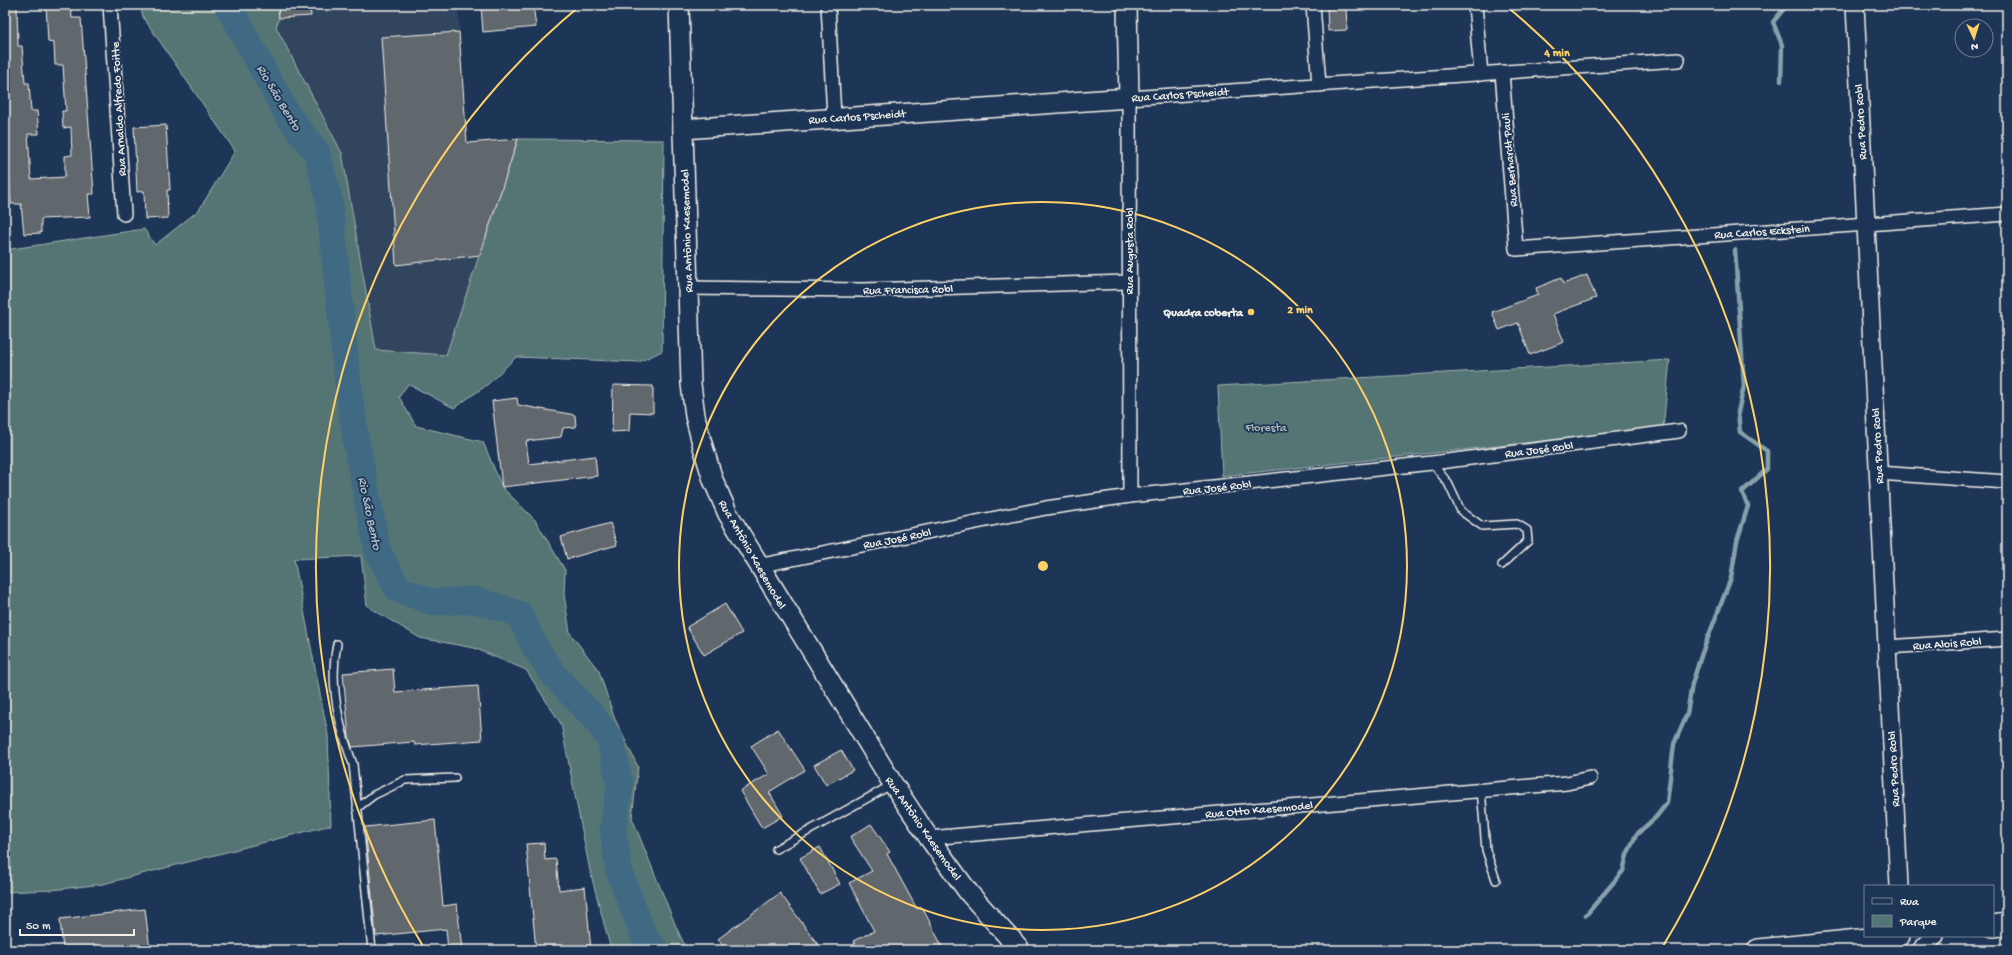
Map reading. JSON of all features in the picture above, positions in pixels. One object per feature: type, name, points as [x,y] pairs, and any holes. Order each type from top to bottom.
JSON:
[{"type":"main road","name":"Rua Antônio Kaesemodel","points":[[679,5],[691,384],[695,416],[713,480],[728,514],[758,566],[893,784],[929,838],[969,893],[1018,948]]},
{"type":"main road","name":"Rua Augusta Robl","points":[[1127,5],[1129,98]]},
{"type":"main road","name":"Rua Carlos Pscheidt","points":[[682,129],[834,117],[1129,98]]},
{"type":"main road","points":[[1994,926],[2007,924]]},
{"type":"main road","points":[[1758,950],[1860,937]]},
{"type":"street","name":"Rua Arnaldo Alfredo Foitte","points":[[110,5],[124,214]]},
{"type":"street","points":[[828,5],[834,117]]},
{"type":"street","points":[[1313,5],[1319,85]]},
{"type":"street","points":[[1475,5],[1481,74]]},
{"type":"street","name":"Rua Pedro Robl","points":[[1854,5],[1899,885]]},
{"type":"street","name":"Rua Carlos Pscheidt","points":[[1129,98],[1678,60]]},
{"type":"street","name":"Rua Berhardt Pauli","points":[[1502,72],[1516,249]]},
{"type":"street","name":"Rua Augusta Robl","points":[[1129,98],[1128,282],[1130,496]]},
{"type":"street","name":"Rua Carlos Eckstein","points":[[1516,249],[2007,214]]},
{"type":"street","name":"Rua Francisca Robl","points":[[687,288],[878,290],[1128,282]]},
{"type":"street","name":"Rua José Robl","points":[[758,566],[1046,508],[1130,496],[1432,463],[1679,431]]},
{"type":"street","points":[[1878,473],[2007,482]]},
{"type":"street","name":"Rua Alois Robl","points":[[1887,647],[2007,639]]},
{"type":"street","name":"Rua Otto Kaesemodel","points":[[929,838],[1567,783],[1590,778]]},
{"type":"street","points":[[1860,937],[1873,950]]},
{"type":"street","points":[[1921,950],[1934,937]]},
{"type":"lane","points":[[1432,463],[1448,483],[1461,511],[1482,526],[1517,524],[1527,530],[1528,541],[1502,565]]},
{"type":"lane","points":[[337,644],[333,663],[336,699],[346,747],[353,764],[372,950]]},
{"type":"lane","points":[[357,808],[374,795],[405,780],[455,778]]},
{"type":"lane","points":[[776,849],[893,784]]},
{"type":"lane","points":[[1481,790],[1486,850],[1496,880]]},
{"type":"shaded area","points":[[278,5],[458,5],[467,143],[518,139],[446,355],[376,350],[342,153],[276,27],[279,18]]},
{"type":"green space","points":[[140,5],[278,5],[279,18],[276,27],[342,153],[376,350],[446,355],[518,139],[664,140],[662,351],[639,362],[516,357],[487,385],[454,408],[408,384],[399,397],[416,426],[483,442],[502,487],[535,520],[565,570],[564,594],[570,633],[599,671],[614,717],[638,767],[632,818],[687,950],[614,950],[610,946],[590,871],[561,724],[526,670],[474,648],[420,638],[367,606],[361,556],[294,559],[328,735],[331,825],[103,884],[52,890],[5,892],[5,250],[144,229],[155,245],[199,210],[235,151],[143,17]]},
{"type":"green space","name":"Floresta","points":[[1670,360],[1663,428],[1222,476],[1218,386]]},
{"type":"building","points":[[5,5],[17,5],[18,46],[22,46],[25,83],[29,83],[31,111],[37,111],[39,134],[28,134],[31,179],[65,177],[65,156],[72,155],[71,127],[63,128],[62,111],[66,111],[63,65],[55,65],[54,43],[48,42],[46,5],[71,5],[72,18],[81,18],[94,194],[88,194],[90,217],[41,219],[41,233],[24,234],[21,204],[11,204],[5,102]]},
{"type":"building","points":[[278,5],[310,5],[311,16],[279,18]]},
{"type":"building","points":[[481,5],[533,5],[536,27],[483,32]]},
{"type":"building","points":[[1346,7],[1347,30],[1328,31],[1327,8]]},
{"type":"building","points":[[459,32],[467,143],[518,139],[480,255],[396,265],[381,37]]},
{"type":"building","points":[[166,125],[170,190],[167,190],[168,218],[145,219],[144,191],[137,192],[134,127]]},
{"type":"building","points":[[1587,275],[1596,298],[1553,314],[1564,342],[1530,355],[1518,323],[1499,330],[1492,312],[1538,295],[1536,288],[1561,278],[1563,284]]},
{"type":"building","points":[[613,385],[653,386],[653,413],[630,412],[629,431],[612,432]]},
{"type":"building","points":[[517,398],[518,405],[575,415],[576,427],[563,428],[561,437],[526,441],[529,464],[595,456],[597,476],[502,487],[492,401]]},
{"type":"building","points":[[610,523],[617,545],[567,559],[561,537]]},
{"type":"building","points":[[725,604],[742,633],[704,655],[687,627]]},
{"type":"building","points":[[393,669],[395,692],[478,686],[482,740],[415,745],[414,742],[352,747],[349,737],[343,673]]},
{"type":"building","points":[[778,729],[805,770],[769,792],[783,816],[762,828],[740,791],[769,774],[751,746]]},
{"type":"building","points":[[841,750],[853,770],[826,785],[814,765]]},
{"type":"building","points":[[435,820],[443,906],[457,904],[462,950],[448,950],[446,929],[376,936],[365,827]]},
{"type":"building","points":[[871,824],[890,852],[887,854],[917,909],[922,907],[944,950],[858,950],[853,941],[874,931],[849,883],[872,871],[850,837]]},
{"type":"building","points":[[544,843],[545,860],[556,859],[559,890],[585,887],[591,950],[536,950],[526,844]]},
{"type":"building","points":[[820,847],[840,884],[820,894],[800,858]]},
{"type":"building","points":[[780,893],[822,950],[726,950],[718,939]]},
{"type":"building","points":[[145,909],[150,950],[63,950],[60,919]]},
{"type":"waterway","name":"Rio São Bento","points":[[228,5],[287,114],[317,153],[329,200],[347,375],[356,441],[378,552],[398,589],[432,602],[475,600],[519,614],[536,649],[554,675],[595,719],[610,739],[620,784],[613,830],[619,871],[644,937],[655,950]]},
{"type":"waterway","points":[[1781,81],[1782,45],[1773,22],[1787,5]]},
{"type":"waterway","points":[[1586,915],[1623,871],[1627,855],[1636,835],[1656,817],[1667,803],[1674,744],[1687,714],[1692,684],[1702,653],[1731,578],[1737,541],[1748,506],[1742,492],[1767,469],[1767,451],[1740,432],[1738,412],[1744,386],[1735,250]]},
{"type":"place","name":"Quadra coberta","points":[[1251,312]]}]
